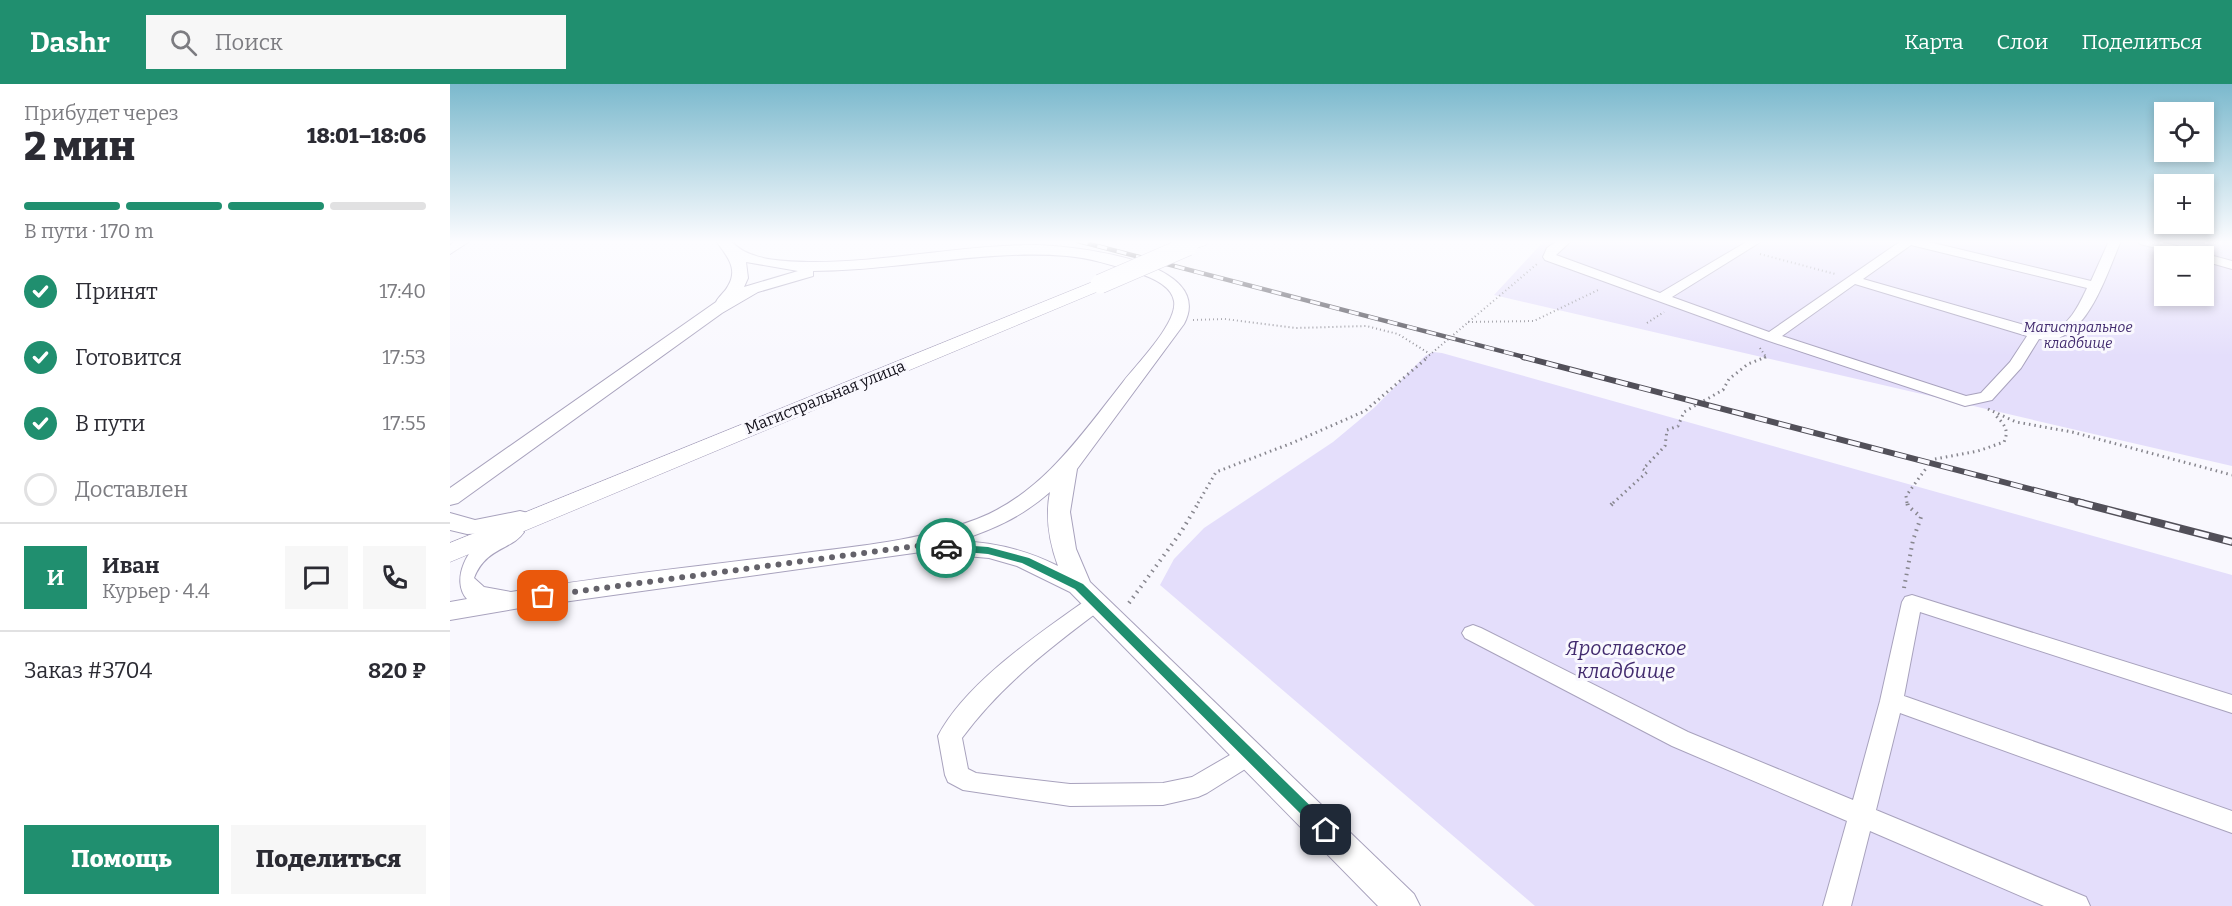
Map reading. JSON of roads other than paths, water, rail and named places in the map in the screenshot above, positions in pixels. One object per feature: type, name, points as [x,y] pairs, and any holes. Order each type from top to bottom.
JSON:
[{"type":"highway","name":"Магистральная улица","points":[[450,553],[1111,279]]},
{"type":"main road","points":[[716,309],[736,290],[739,279]]},
{"type":"main road","points":[[450,498],[716,309],[752,289],[787,279]]},
{"type":"main road","points":[[450,611],[520,599],[916,546],[988,523],[1022,504],[1066,468],[1168,337],[1181,314],[1182,300],[1173,285],[1165,279]]},
{"type":"main road","points":[[1066,468],[1058,512],[1064,549],[1087,595]]},
{"type":"main road","points":[[450,509],[475,482]]},
{"type":"main road","points":[[450,520],[460,527],[478,529],[521,518],[615,483]]},
{"type":"main road","points":[[520,599],[470,592],[464,586],[461,578],[465,566],[478,552],[502,536],[615,483]]},
{"type":"main road","points":[[916,546],[988,550],[1026,560],[1087,595],[1402,906]]},
{"type":"lane","points":[[1610,279],[1936,393],[1969,401],[1986,397],[2016,365],[2035,334]]},
{"type":"lane","points":[[1662,297],[1692,279]]},
{"type":"lane","points":[[2070,279],[2094,285]]},
{"type":"lane","points":[[1771,337],[1854,280],[2035,334],[2055,336],[2066,330],[2089,299],[2097,279]]},
{"type":"lane","points":[[1087,595],[964,716],[950,736],[957,775],[972,783],[1071,795],[1163,794],[1198,786],[1249,754]]},
{"type":"lane","points":[[1837,906],[1892,701],[1912,602],[2232,704]]},
{"type":"lane","points":[[1473,633],[1680,739],[1860,817],[2076,906]]},
{"type":"lane","points":[[1892,701],[2232,822]]},
{"type":"railway","points":[[1226,279],[1528,358]]},
{"type":"railway","points":[[1523,357],[2084,503]]},
{"type":"railway","points":[[2078,502],[2232,542]]},
{"type":"park label","name":"Магистральное кладбище","points":[[2078,336]]},
{"type":"park label","name":"Ярославское кладбище","points":[[1626,660]]}]
